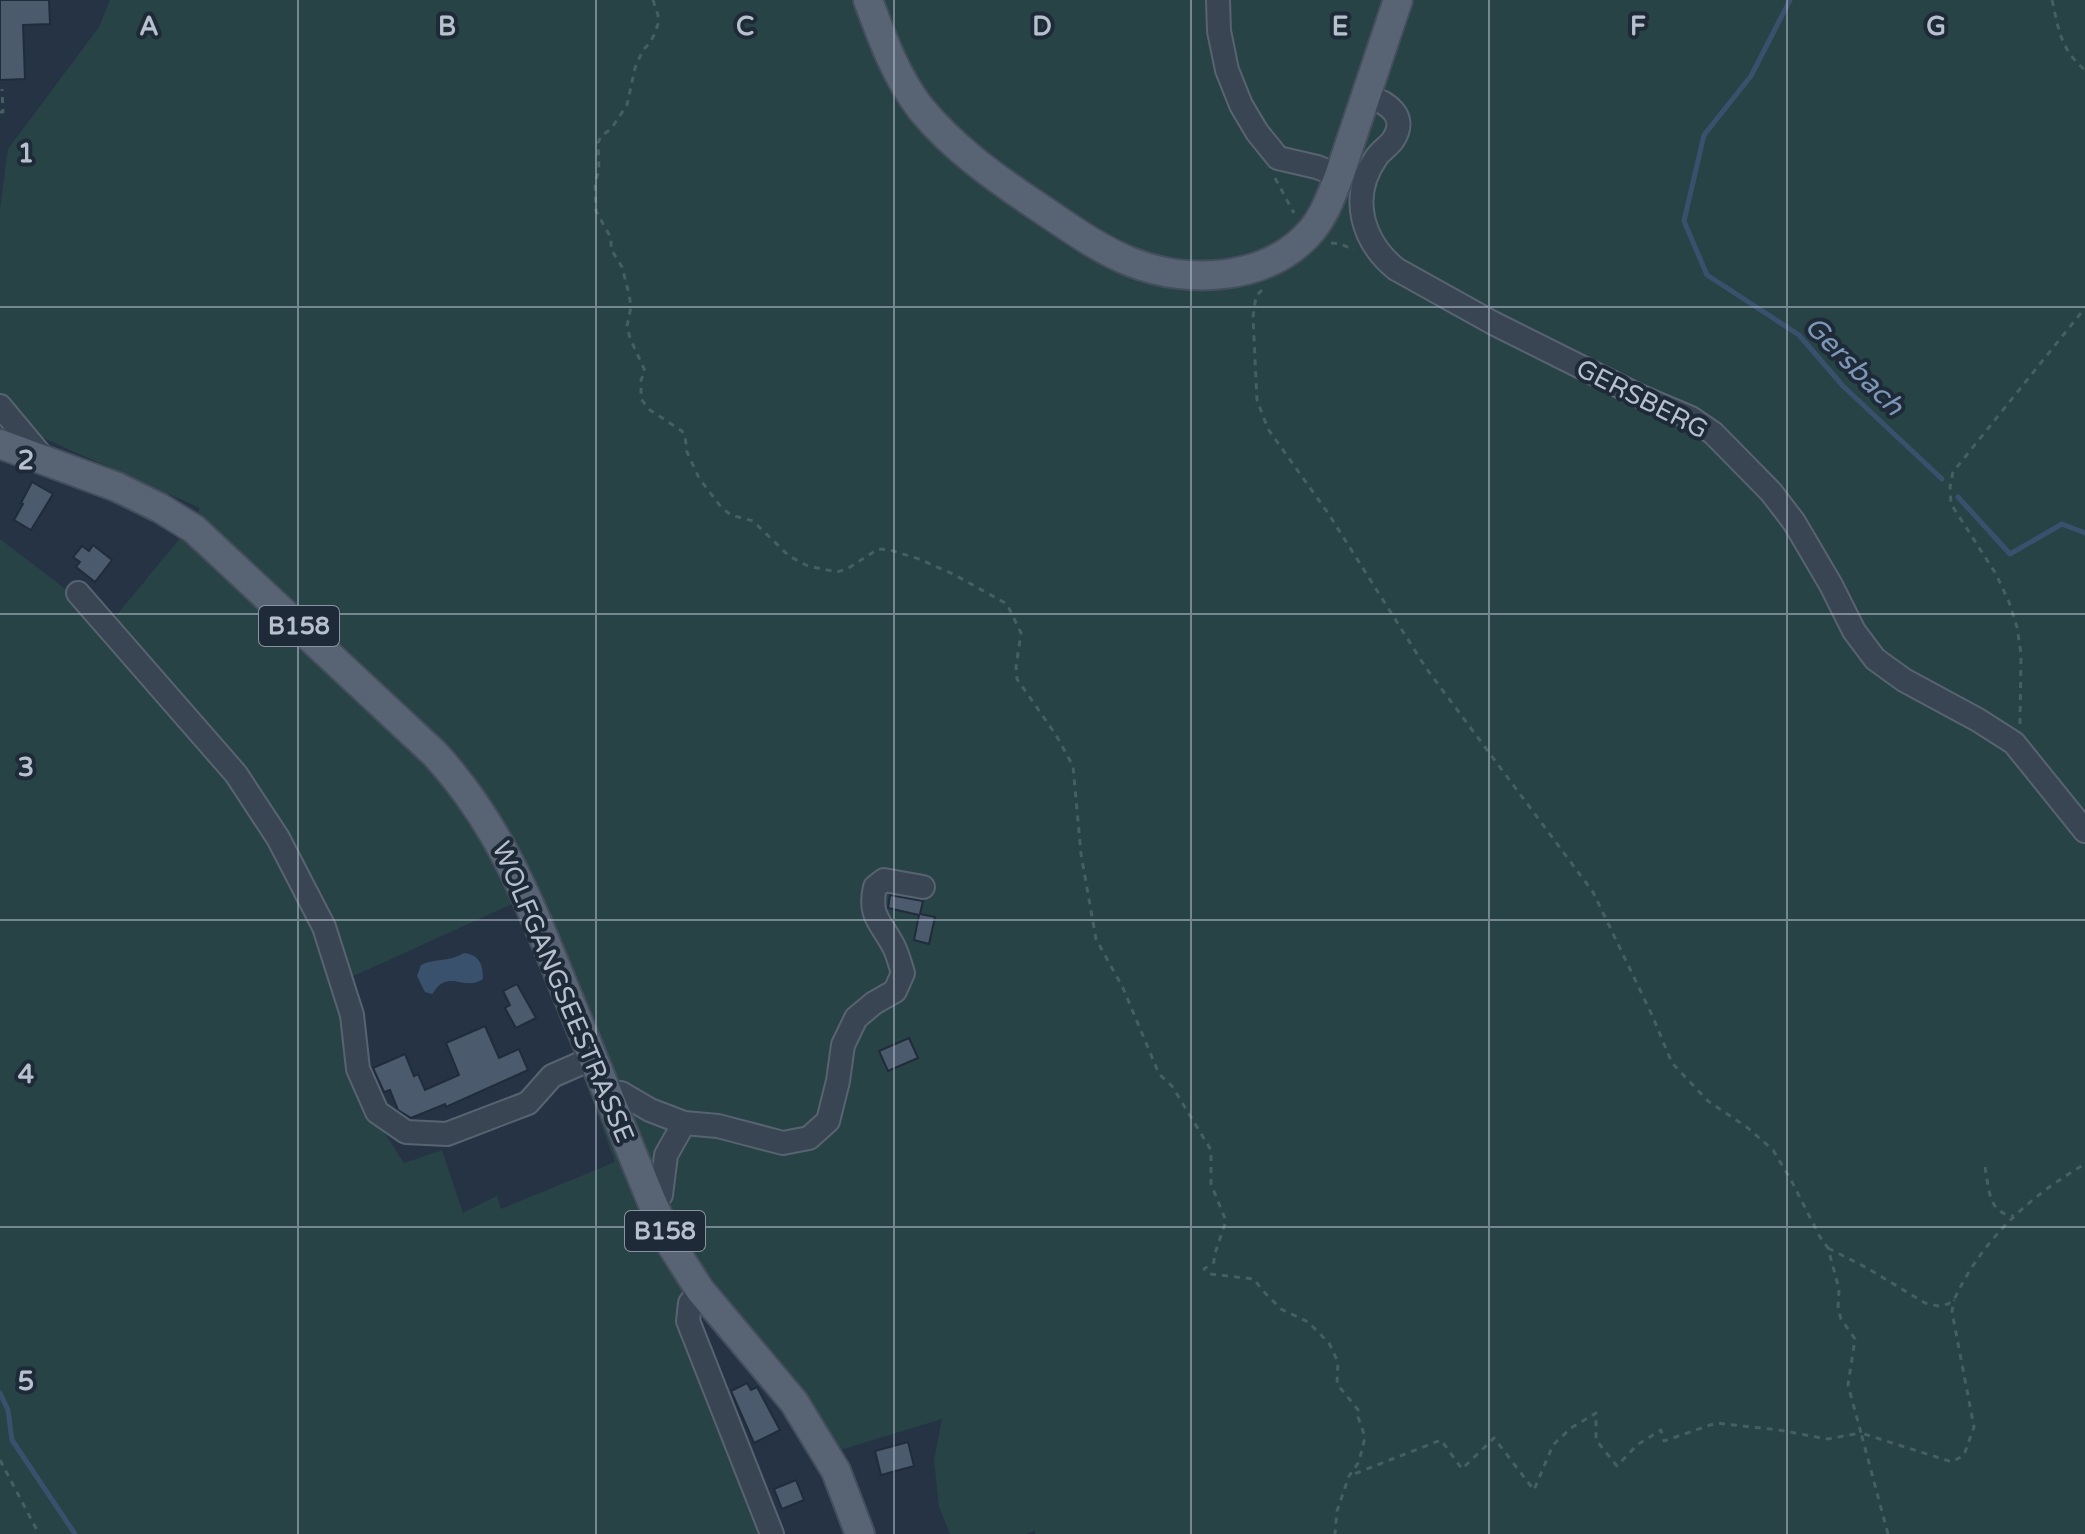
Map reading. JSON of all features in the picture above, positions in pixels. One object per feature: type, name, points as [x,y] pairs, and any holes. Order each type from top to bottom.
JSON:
[{"type":"main road","points":[[868,0],[882,39],[919,106],[970,157],[1011,188],[1108,251],[1152,269],[1189,275],[1216,275],[1257,266],[1304,237],[1320,218],[1339,176],[1398,0]]},
{"type":"main road","name":"WOLFGANGSEESTRASSE","points":[[0,444],[117,487],[194,529],[442,761],[460,783],[502,846],[526,895],[672,1246],[700,1290],[794,1402],[836,1471],[860,1534]]},
{"type":"street","points":[[1218,0],[1219,31],[1227,70],[1241,105],[1257,132],[1278,158],[1317,167],[1339,176]]},
{"type":"street","name":"GERSBERG","points":[[1367,96],[1393,109],[1398,124],[1391,143],[1380,153],[1367,176],[1362,202],[1366,231],[1383,258],[1396,269],[1493,323],[1703,426],[1771,492],[1794,522],[1854,631],[1875,659],[1904,680],[2014,743],[2085,831]]},
{"type":"street","points":[[0,406],[45,460]]},
{"type":"street","points":[[78,593],[236,774],[278,838],[324,927],[352,1015],[358,1069],[377,1112],[406,1132],[447,1134],[528,1103],[552,1076],[593,1058]]},
{"type":"street","points":[[608,1096],[621,1093],[650,1110],[684,1123],[718,1126],[783,1143],[809,1138],[828,1121],[843,1045],[856,1018],[895,991],[903,973],[895,948],[876,920],[872,901],[875,887],[884,880],[923,887]]},
{"type":"street","points":[[652,1202],[661,1195],[666,1155],[684,1123]]},
{"type":"street","points":[[700,1290],[690,1303],[688,1321],[772,1534]]},
{"type":"path","points":[[653,0],[658,24],[635,68],[627,105],[598,143],[599,171],[595,182],[596,211],[611,238],[611,249],[622,267],[629,294],[631,307],[627,326],[645,371],[641,380],[641,399],[650,410],[682,431],[687,452],[699,478],[721,507],[731,515],[753,521],[789,556],[808,566],[837,572],[878,549],[890,550],[953,574],[1007,604],[1021,633],[1017,679],[1056,735],[1073,766],[1081,854],[1096,939],[1123,988],[1159,1074],[1172,1086],[1211,1150],[1211,1184],[1226,1221],[1214,1262],[1204,1269],[1210,1274],[1254,1279],[1281,1309],[1308,1322],[1329,1343],[1338,1362],[1337,1384],[1359,1411],[1365,1437],[1359,1462],[1349,1476],[1337,1511],[1335,1534]]},
{"type":"path","points":[[2052,0],[2067,52],[2085,70]]},
{"type":"path","points":[[0,112],[3,112],[2,89]]},
{"type":"path","points":[[1304,237],[1317,244],[1337,243],[1369,257],[1383,258]]},
{"type":"path","points":[[1270,283],[1256,296],[1253,317],[1257,400],[1268,429],[1328,513],[1426,668],[1593,892],[1672,1063],[1716,1107],[1748,1128],[1773,1150],[1828,1248],[1839,1289],[1841,1319],[1855,1339],[1848,1385],[1888,1534]]},
{"type":"path","points":[[2014,743],[2019,731],[2021,708],[2021,654],[2017,627],[1996,574],[1951,504],[1950,487],[1953,472],[2085,308]]},
{"type":"path","points":[[1349,1476],[1441,1440],[1462,1469],[1494,1438],[1534,1490],[1553,1445],[1571,1428],[1596,1413],[1596,1440],[1617,1466],[1637,1445],[1661,1430],[1664,1441],[1716,1423],[1827,1439],[1861,1433],[1952,1462],[1964,1455],[1974,1427],[1952,1312],[1954,1300],[1977,1257],[2014,1216],[2052,1184],[2085,1164]]},
{"type":"path","points":[[1985,1167],[1996,1210],[2006,1216],[2014,1216]]},
{"type":"path","points":[[1828,1248],[1925,1303],[1938,1306],[1954,1300]]},
{"type":"path","points":[[0,1460],[39,1534]]},
{"type":"green space","points":[[110,0],[2085,0],[2085,1534],[1035,1534],[1035,1531],[1025,1534],[950,1534],[939,1507],[934,1460],[942,1419],[814,1458],[760,1380],[698,1313],[687,1326],[765,1534],[0,1534],[0,539],[110,623],[187,530],[200,508],[12,424],[0,413],[0,209],[8,149],[99,27]],"holes":[[[519,901],[615,1162],[501,1209],[497,1196],[463,1213],[442,1150],[404,1163],[353,1084],[336,984]]]},
{"type":"water","points":[[464,953],[480,962],[483,979],[472,983],[446,982],[432,994],[425,992],[417,976],[421,965]]},
{"type":"building","points":[[0,0],[49,0],[50,24],[23,25],[25,79],[0,80]]},
{"type":"building","points":[[32,482],[53,494],[31,530],[14,520]]},
{"type":"building","points":[[93,545],[112,560],[95,582],[76,567],[80,562],[73,557],[82,546],[89,551]]},
{"type":"building","points":[[890,895],[923,901],[920,914],[935,917],[929,944],[914,940],[919,915],[888,908]]},
{"type":"building","points":[[517,984],[536,1018],[516,1028],[505,1008],[510,1005],[503,991]]},
{"type":"building","points":[[485,1026],[499,1058],[519,1049],[528,1070],[446,1107],[445,1104],[411,1118],[398,1110],[390,1090],[384,1092],[373,1068],[405,1054],[414,1076],[418,1074],[425,1090],[459,1075],[446,1043]]},
{"type":"building","points":[[909,1038],[918,1058],[888,1071],[879,1051]]},
{"type":"building","points":[[747,1383],[751,1390],[757,1387],[780,1430],[754,1443],[731,1391]]},
{"type":"building","points":[[908,1442],[914,1466],[881,1475],[875,1451]]},
{"type":"building","points":[[796,1480],[804,1500],[782,1509],[774,1489]]},
{"type":"waterway","name":"Gersbach","points":[[1790,0],[1751,76],[1704,135],[1684,221],[1707,275],[1799,335],[1843,386],[1942,479]]},
{"type":"waterway","name":"Gersbach","points":[[1958,497],[2010,554],[2062,524],[2085,533]]},
{"type":"waterway","points":[[0,1393],[8,1410],[12,1440],[75,1534]]}]
